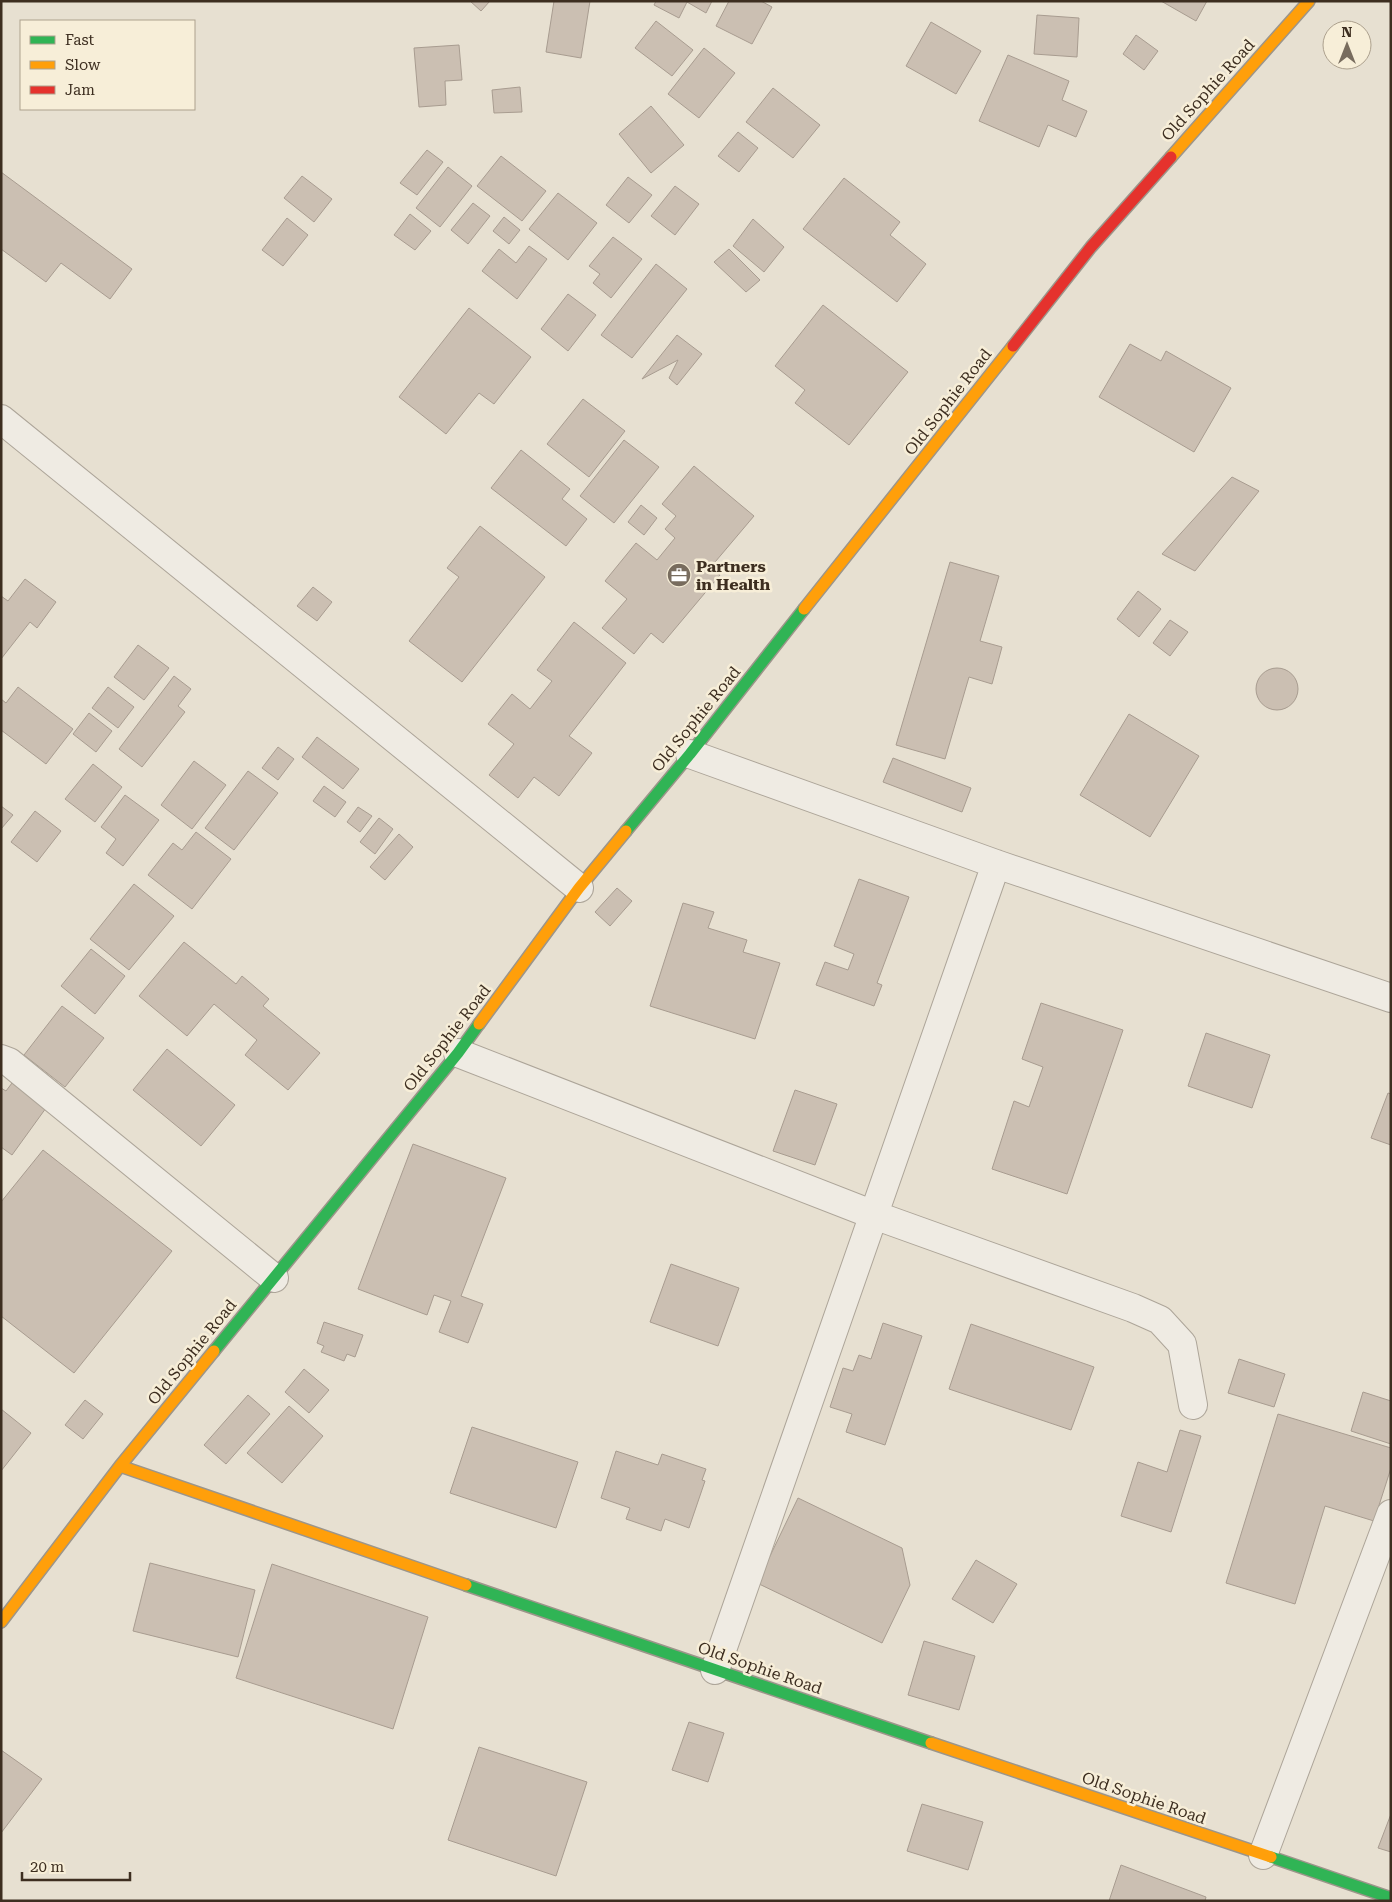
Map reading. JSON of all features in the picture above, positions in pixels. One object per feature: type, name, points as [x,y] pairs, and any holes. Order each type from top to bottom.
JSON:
[{"type":"street","name":"Old Sophie Road","points":[[1,1622],[120,1466],[458,1053],[578,888],[690,754],[1091,247],[1308,1]]},
{"type":"street","points":[[1,419],[578,888]]},
{"type":"street","points":[[690,754],[996,864],[1391,998]]},
{"type":"street","points":[[715,1670],[996,864]]},
{"type":"street","points":[[458,1053],[874,1215],[1133,1308],[1160,1320],[1182,1344],[1193,1405]]},
{"type":"street","points":[[1,1059],[9,1062],[274,1278]]},
{"type":"street","name":"Old Sophie Road","points":[[120,1466],[715,1670],[1391,1898]]},
{"type":"street","points":[[1262,1855],[1391,1514]]},
{"type":"building","points":[[470,1],[490,1],[481,11]]},
{"type":"building","points":[[554,1],[590,1],[581,58],[546,52]]},
{"type":"building","points":[[656,1],[712,1],[706,13],[687,2],[679,18],[654,5]]},
{"type":"building","points":[[729,1],[761,1],[772,7],[752,44],[716,26]]},
{"type":"building","points":[[1161,1],[1207,1],[1196,21]]},
{"type":"building","points":[[1037,15],[1079,18],[1077,57],[1034,54]]},
{"type":"building","points":[[656,21],[693,50],[672,76],[635,48]]},
{"type":"building","points":[[931,22],[981,51],[956,94],[906,66]]},
{"type":"building","points":[[1136,35],[1158,51],[1144,70],[1123,54]]},
{"type":"building","points":[[459,45],[462,80],[445,81],[446,105],[419,107],[414,48]]},
{"type":"building","points":[[704,48],[735,73],[699,118],[668,94]]},
{"type":"building","points":[[1008,55],[1069,81],[1062,100],[1087,111],[1076,137],[1048,125],[1039,147],[979,121]]},
{"type":"building","points":[[520,87],[522,112],[494,113],[492,90]]},
{"type":"building","points":[[773,88],[820,125],[793,158],[746,122]]},
{"type":"building","points":[[651,106],[684,145],[651,173],[619,134]]},
{"type":"building","points":[[738,132],[758,148],[739,172],[718,156]]},
{"type":"building","points":[[427,150],[443,162],[417,195],[400,183]]},
{"type":"building","points":[[501,156],[546,191],[522,221],[477,186]]},
{"type":"building","points":[[448,167],[472,186],[440,227],[416,208]]},
{"type":"building","points":[[1,172],[132,269],[110,299],[61,263],[46,282],[1,249]]},
{"type":"building","points":[[302,176],[332,199],[314,222],[284,198]]},
{"type":"building","points":[[628,177],[652,195],[629,223],[606,205]]},
{"type":"building","points":[[844,178],[900,222],[890,235],[926,264],[897,302],[803,229]]},
{"type":"building","points":[[675,186],[699,204],[675,235],[651,216]]},
{"type":"building","points":[[558,193],[597,223],[568,260],[529,229]]},
{"type":"building","points":[[473,203],[490,216],[468,244],[451,230]]},
{"type":"building","points":[[410,214],[431,231],[415,250],[394,235]]},
{"type":"building","points":[[504,217],[520,230],[509,244],[493,231]]},
{"type":"building","points":[[287,218],[308,235],[283,266],[262,250]]},
{"type":"building","points":[[753,219],[784,247],[764,272],[733,246]]},
{"type":"building","points":[[613,237],[642,259],[611,298],[593,283],[600,274],[589,266]]},
{"type":"building","points":[[529,246],[547,259],[517,299],[482,271],[499,249],[516,263]]},
{"type":"building","points":[[729,249],[760,280],[746,292],[714,262]]},
{"type":"building","points":[[656,264],[687,289],[632,358],[601,335]]},
{"type":"building","points":[[568,294],[596,315],[568,351],[541,329]]},
{"type":"building","points":[[823,305],[908,372],[849,445],[795,403],[805,390],[775,366]]},
{"type":"building","points":[[469,308],[531,357],[494,404],[479,393],[446,434],[399,397]]},
{"type":"building","points":[[677,335],[702,354],[677,385],[669,378],[678,360],[642,379]]},
{"type":"building","points":[[1130,344],[1161,361],[1166,351],[1231,388],[1194,452],[1099,397]]},
{"type":"building","points":[[583,399],[625,431],[589,477],[547,444]]},
{"type":"building","points":[[624,440],[659,467],[614,523],[580,496]]},
{"type":"building","points":[[521,450],[570,489],[562,499],[587,519],[566,546],[491,488]]},
{"type":"building","points":[[694,466],[754,516],[710,568],[720,575],[663,643],[651,633],[634,654],[602,628],[627,599],[605,581],[636,543],[657,560],[675,538],[665,529],[676,516],[662,504]]},
{"type":"building","points":[[1232,477],[1259,491],[1195,571],[1162,554]]},
{"type":"building","points":[[641,505],[657,518],[644,535],[628,522]]},
{"type":"building","points":[[480,526],[545,577],[462,682],[409,641],[459,577],[447,568]]},
{"type":"building","points":[[950,562],[999,576],[980,641],[1002,647],[992,684],[969,677],[945,759],[896,745]]},
{"type":"building","points":[[25,579],[56,602],[37,628],[30,622],[1,659],[1,596],[8,601]]},
{"type":"building","points":[[313,587],[332,602],[317,621],[297,606]]},
{"type":"building","points":[[1138,591],[1161,609],[1139,637],[1117,619]]},
{"type":"building","points":[[1170,620],[1188,632],[1170,656],[1153,643]]},
{"type":"building","points":[[574,622],[626,663],[569,736],[592,753],[559,796],[534,777],[518,798],[489,775],[514,744],[488,724],[512,694],[530,709],[552,681],[537,670]]},
{"type":"building","points":[[138,645],[169,668],[144,700],[114,677]]},
{"type":"building","points":[[1277,668],[1292,674],[1298,689],[1292,704],[1277,710],[1262,704],[1256,689],[1262,674]]},
{"type":"building","points":[[174,676],[191,689],[178,706],[185,712],[142,767],[119,749]]},
{"type":"building","points":[[18,687],[73,729],[46,764],[1,730],[1,699],[6,703]]},
{"type":"building","points":[[108,687],[134,707],[118,728],[92,708]]},
{"type":"building","points":[[89,713],[112,731],[96,752],[73,734]]},
{"type":"building","points":[[1129,714],[1199,756],[1150,837],[1080,795]]},
{"type":"building","points":[[317,737],[359,769],[343,789],[302,757]]},
{"type":"building","points":[[278,747],[294,759],[278,780],[262,768]]},
{"type":"building","points":[[893,758],[971,788],[962,812],[883,782]]},
{"type":"building","points":[[194,761],[226,785],[192,829],[161,805]]},
{"type":"building","points":[[93,764],[122,787],[95,822],[65,799]]},
{"type":"building","points":[[248,771],[278,793],[234,850],[205,828]]},
{"type":"building","points":[[324,786],[346,802],[335,817],[313,801]]},
{"type":"building","points":[[125,795],[159,820],[123,866],[106,853],[116,839],[101,827]]},
{"type":"building","points":[[1,806],[13,815],[1,829]]},
{"type":"building","points":[[358,807],[372,816],[360,832],[347,822]]},
{"type":"building","points":[[35,811],[61,831],[37,862],[11,842]]},
{"type":"building","points":[[379,818],[393,829],[375,854],[360,842]]},
{"type":"building","points":[[196,832],[231,859],[192,909],[148,875],[173,843],[182,850]]},
{"type":"building","points":[[399,834],[413,847],[385,880],[370,867]]},
{"type":"building","points":[[859,879],[909,897],[877,983],[882,985],[874,1006],[816,985],[825,962],[848,970],[854,954],[834,946]]},
{"type":"building","points":[[134,884],[174,916],[129,970],[90,939]]},
{"type":"building","points":[[617,888],[632,901],[610,926],[595,912]]},
{"type":"building","points":[[683,903],[714,912],[708,928],[747,940],[743,952],[780,963],[755,1039],[650,1006]]},
{"type":"building","points":[[184,942],[236,984],[242,976],[269,999],[263,1006],[320,1053],[288,1090],[245,1055],[257,1040],[214,1004],[187,1036],[139,996]]},
{"type":"building","points":[[91,949],[125,976],[95,1014],[61,986]]},
{"type":"building","points":[[1041,1003],[1123,1030],[1067,1194],[992,1169],[1014,1101],[1029,1107],[1043,1067],[1022,1059]]},
{"type":"building","points":[[62,1006],[104,1038],[65,1087],[24,1055]]},
{"type":"building","points":[[1206,1033],[1270,1055],[1252,1108],[1188,1086]]},
{"type":"building","points":[[167,1049],[235,1105],[201,1146],[133,1090]]},
{"type":"building","points":[[12,1083],[46,1108],[12,1155],[1,1147],[1,1088],[6,1091]]},
{"type":"building","points":[[795,1090],[837,1104],[815,1165],[773,1151]]},
{"type":"building","points":[[1388,1093],[1391,1094],[1391,1145],[1371,1138]]},
{"type":"building","points":[[413,1144],[506,1178],[461,1296],[483,1304],[468,1343],[439,1332],[451,1301],[434,1295],[427,1315],[358,1289]]},
{"type":"building","points":[[43,1150],[172,1251],[74,1373],[1,1316],[1,1202]]},
{"type":"building","points":[[671,1264],[739,1288],[718,1346],[650,1322]]},
{"type":"building","points":[[324,1322],[363,1335],[355,1357],[347,1354],[344,1361],[321,1352],[324,1346],[317,1343]]},
{"type":"building","points":[[883,1323],[922,1336],[885,1445],[846,1432],[852,1414],[830,1407],[843,1368],[853,1371],[859,1355],[871,1359]]},
{"type":"building","points":[[971,1324],[1094,1367],[1071,1430],[949,1389]]},
{"type":"building","points":[[1239,1359],[1285,1374],[1274,1407],[1228,1393]]},
{"type":"building","points":[[304,1369],[329,1390],[309,1413],[285,1392]]},
{"type":"building","points":[[1363,1392],[1391,1401],[1391,1444],[1351,1431]]},
{"type":"building","points":[[248,1395],[270,1414],[226,1464],[204,1445]]},
{"type":"building","points":[[85,1400],[103,1414],[83,1439],[65,1425]]},
{"type":"building","points":[[289,1406],[323,1436],[282,1483],[247,1453]]},
{"type":"building","points":[[1,1409],[31,1433],[1,1471]]},
{"type":"building","points":[[1278,1414],[1391,1448],[1391,1468],[1374,1521],[1325,1506],[1295,1604],[1226,1583]]},
{"type":"building","points":[[472,1427],[578,1462],[556,1528],[450,1493]]},
{"type":"building","points":[[1180,1430],[1201,1436],[1171,1532],[1121,1516],[1138,1462],[1167,1472]]},
{"type":"building","points":[[616,1451],[658,1465],[662,1454],[706,1469],[702,1480],[705,1481],[689,1528],[665,1519],[661,1531],[626,1519],[630,1508],[601,1498]]},
{"type":"building","points":[[798,1498],[902,1548],[910,1585],[882,1643],[757,1583]]},
{"type":"building","points":[[976,1560],[1017,1584],[993,1623],[952,1599]]},
{"type":"building","points":[[150,1563],[255,1590],[238,1657],[133,1631]]},
{"type":"building","points":[[272,1564],[428,1617],[393,1729],[236,1678]]},
{"type":"building","points":[[924,1641],[975,1656],[959,1710],[908,1695]]},
{"type":"building","points":[[689,1722],[724,1733],[708,1782],[672,1770]]},
{"type":"building","points":[[479,1747],[587,1782],[556,1876],[448,1840]]},
{"type":"building","points":[[1,1750],[42,1779],[1,1833]]},
{"type":"building","points":[[922,1804],[983,1822],[968,1870],[907,1851]]},
{"type":"building","points":[[1391,1814],[1391,1852],[1378,1848]]},
{"type":"building","points":[[1121,1865],[1206,1897],[1205,1901],[1109,1901]]},
{"type":"traffic: fast","points":[[626,831],[690,754],[804,609]]},
{"type":"traffic: fast","points":[[214,1351],[458,1053],[479,1024]]},
{"type":"traffic: fast","points":[[466,1585],[931,1743]]},
{"type":"traffic: fast","points":[[1271,1857],[1391,1898]]},
{"type":"traffic: slow","points":[[1171,157],[1309,1]]},
{"type":"traffic: slow","points":[[804,609],[1013,346]]},
{"type":"traffic: slow","points":[[479,1024],[579,888],[626,831]]},
{"type":"traffic: slow","points":[[1,1622],[120,1466],[214,1351]]},
{"type":"traffic: slow","points":[[120,1466],[466,1585]]},
{"type":"traffic: slow","points":[[931,1743],[1271,1857]]},
{"type":"traffic: jam","points":[[1013,346],[1091,247],[1171,157]]},
{"type":"place","name":"Partners in Health","points":[[679,575]]}]
